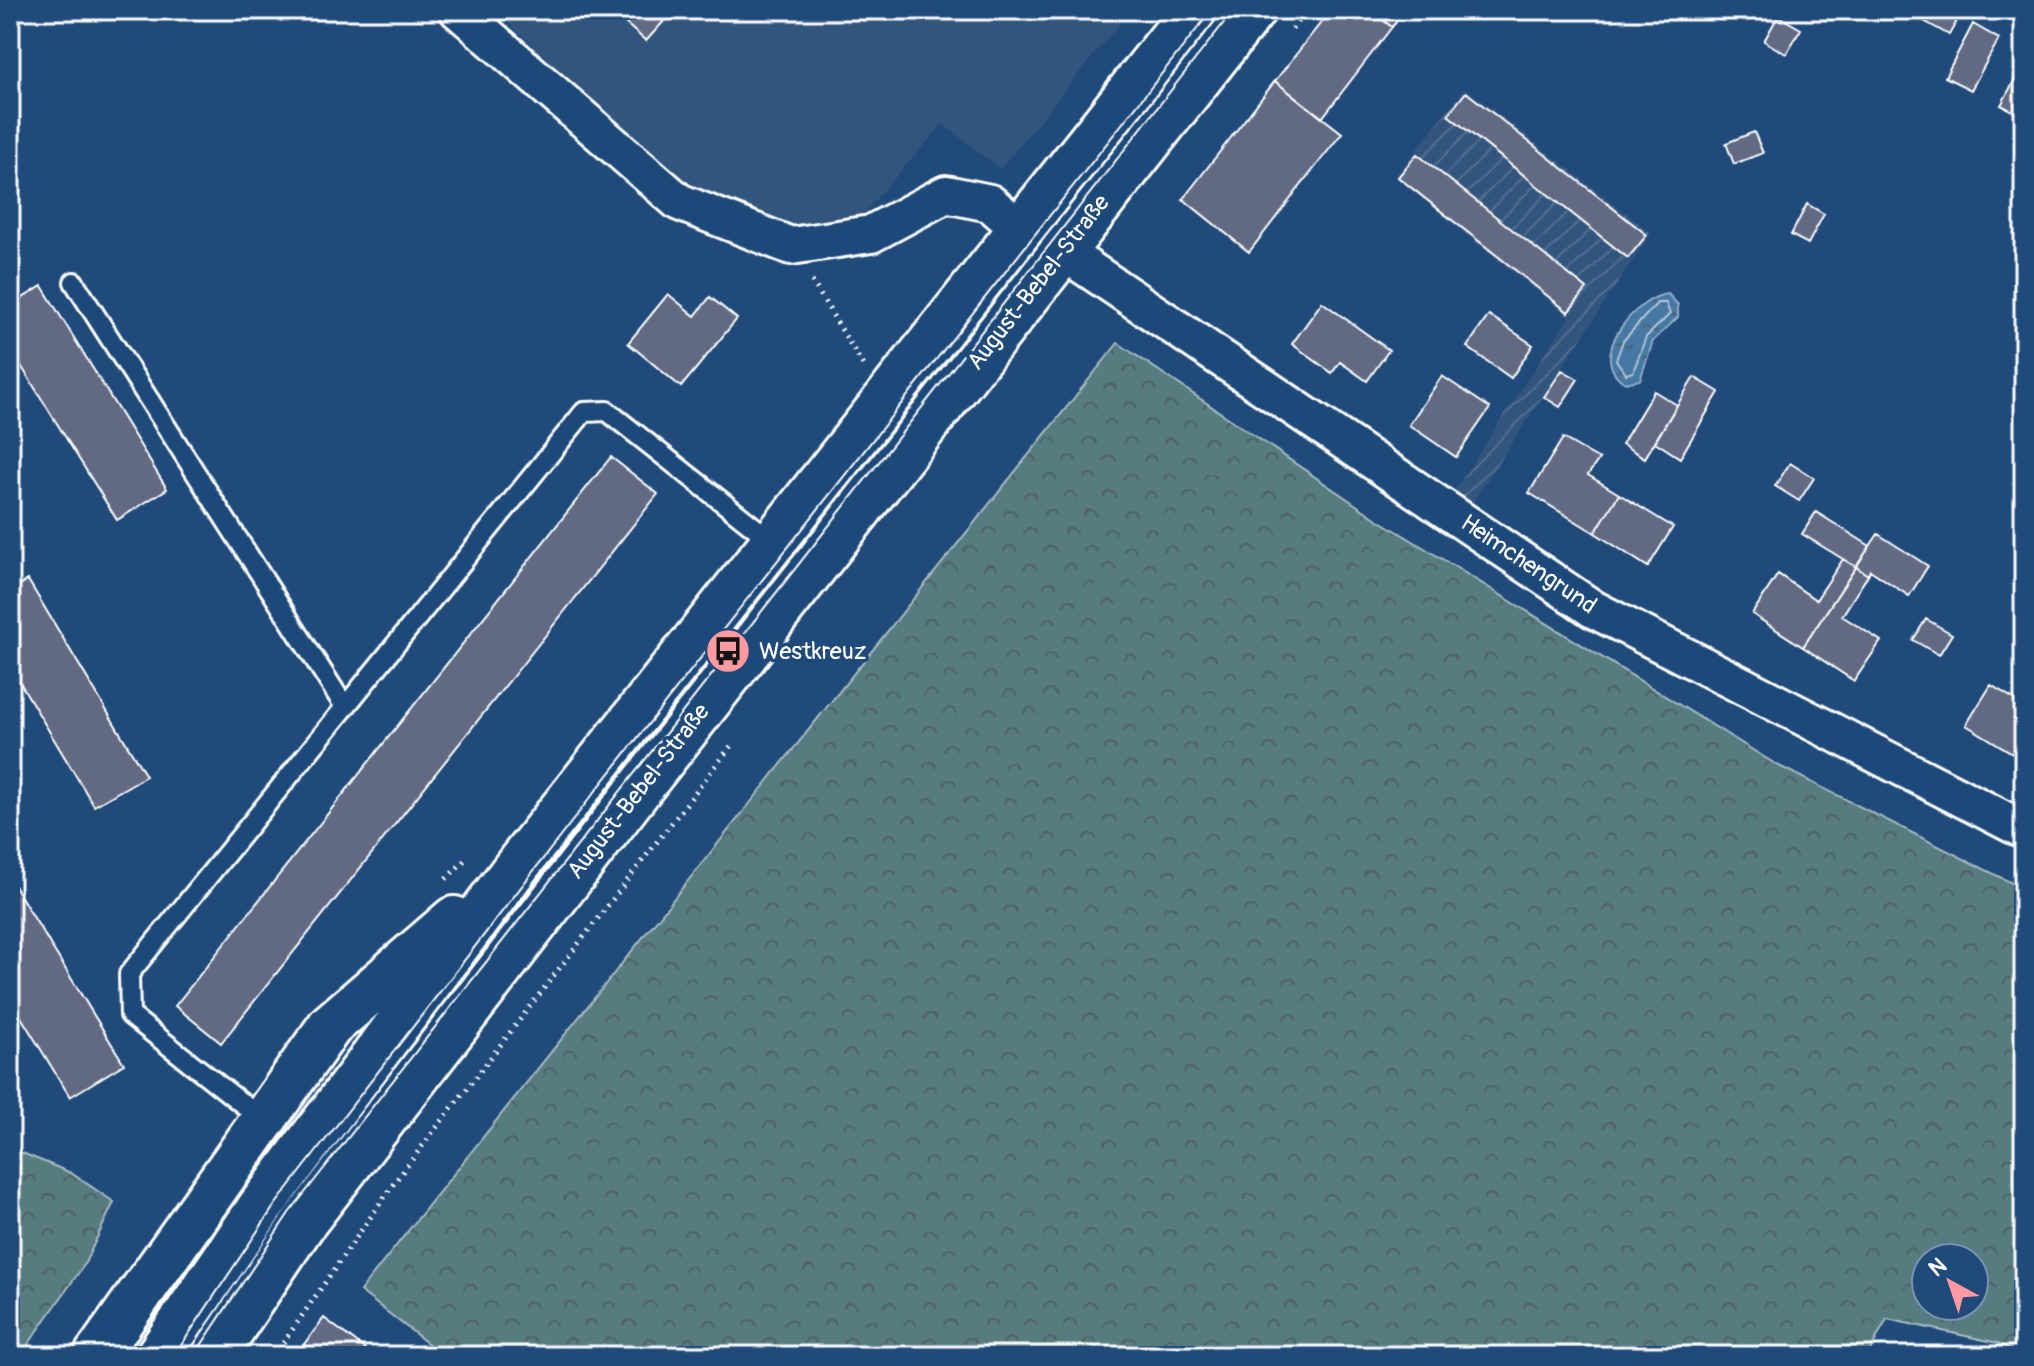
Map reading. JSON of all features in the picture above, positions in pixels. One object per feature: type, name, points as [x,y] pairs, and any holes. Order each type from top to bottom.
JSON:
[{"type":"street","points":[[458,10],[679,202],[791,246],[871,234],[946,194],[990,203],[1021,230]]},
{"type":"street","name":"August-Bebel-Straße","points":[[158,1356],[261,1206],[520,862],[1194,10]]},
{"type":"street","name":"August-Bebel-Straße","points":[[214,1356],[312,1213],[1253,10]]},
{"type":"street","name":"Heimchengrund","points":[[1062,251],[1593,609],[2024,830]]},
{"type":"street","points":[[96,1356],[330,1026],[520,862]]},
{"type":"lane","points":[[74,282],[345,707]]},
{"type":"lane","points":[[263,1120],[130,1015],[129,974],[584,412],[607,411],[773,542]]},
{"type":"path","points":[[791,246],[863,366]]},
{"type":"path","points":[[855,376],[873,353]]},
{"type":"path","points":[[274,1356],[397,1179],[737,739]]},
{"type":"path","points":[[442,883],[475,850]]},
{"type":"shaded area","points":[[494,10],[1131,10],[1000,169],[943,124],[861,216],[797,226],[679,179]]},
{"type":"shaded area","points":[[1465,88],[1651,233],[1472,503],[1454,491],[1569,317],[1395,177]]},
{"type":"green space","points":[[1118,343],[1374,517],[1777,765],[2024,889],[2024,1356],[1998,1343],[1887,1319],[1867,1356],[444,1356],[360,1291]]},
{"type":"green space","points":[[10,1148],[71,1173],[114,1202],[84,1265],[20,1356],[10,1356]]},
{"type":"water","points":[[1668,294],[1678,305],[1678,317],[1653,341],[1640,380],[1625,383],[1614,372],[1610,359],[1612,344],[1630,316],[1642,305]]},
{"type":"building","points":[[610,10],[674,10],[646,41]]},
{"type":"building","points":[[1331,10],[1370,10],[1392,27],[1322,118],[1275,81]]},
{"type":"building","points":[[1370,10],[1406,10],[1392,27]]},
{"type":"building","points":[[1904,10],[1963,10],[1949,35]]},
{"type":"building","points":[[1778,16],[1801,29],[1786,54],[1764,41]]},
{"type":"building","points":[[1973,24],[1999,39],[1971,90],[1945,77]]},
{"type":"building","points":[[2015,79],[2024,84],[2024,117],[2001,105]]},
{"type":"building","points":[[1275,81],[1342,133],[1249,252],[1183,199]]},
{"type":"building","points":[[1466,92],[1647,235],[1628,258],[1448,115]]},
{"type":"building","points":[[1754,132],[1763,153],[1734,164],[1726,143]]},
{"type":"building","points":[[1417,154],[1587,289],[1568,312],[1398,177]]},
{"type":"building","points":[[1807,204],[1824,214],[1808,244],[1791,235]]},
{"type":"building","points":[[42,286],[167,489],[117,520],[10,348],[10,306]]},
{"type":"building","points":[[668,294],[695,316],[710,297],[737,319],[681,387],[628,343]]},
{"type":"building","points":[[1322,302],[1389,350],[1367,381],[1340,362],[1332,373],[1292,344]]},
{"type":"building","points":[[1489,315],[1533,345],[1511,378],[1467,347]]},
{"type":"building","points":[[1562,370],[1578,379],[1560,407],[1544,397]]},
{"type":"building","points":[[1442,376],[1490,408],[1456,457],[1409,425]]},
{"type":"building","points":[[1694,377],[1719,392],[1680,458],[1655,442]]},
{"type":"building","points":[[1654,391],[1677,405],[1645,458],[1622,444]]},
{"type":"building","points":[[1563,438],[1599,459],[1588,475],[1619,494],[1595,533],[1529,493]]},
{"type":"building","points":[[611,457],[658,494],[221,1043],[175,1006]]},
{"type":"building","points":[[1790,463],[1814,478],[1799,501],[1775,486]]},
{"type":"building","points":[[1619,494],[1673,527],[1648,567],[1595,533]]},
{"type":"building","points":[[1816,512],[1870,546],[1856,567],[1802,534]]},
{"type":"building","points":[[1878,534],[1928,566],[1909,596],[1870,570],[1868,575],[1856,567]]},
{"type":"building","points":[[1843,559],[1856,567],[1803,647],[1752,614],[1778,574],[1816,600]]},
{"type":"building","points":[[1856,567],[1868,575],[1842,616],[1881,641],[1854,681],[1803,647]]},
{"type":"building","points":[[28,580],[146,776],[94,806],[10,666],[10,591]]},
{"type":"building","points":[[1926,619],[1952,634],[1939,655],[1913,640]]},
{"type":"building","points":[[1991,685],[2024,705],[2024,748],[2019,757],[1966,725]]},
{"type":"building","points":[[10,879],[124,1064],[70,1097],[10,999]]},
{"type":"building","points":[[324,1318],[365,1349],[360,1356],[295,1356]]},
{"type":"tram line","points":[[174,1356],[275,1205],[583,807],[1212,10]]},
{"type":"tram line","points":[[194,1356],[289,1213],[1234,10]]},
{"type":"place","name":"Westkreuz","points":[[728,651]]}]
